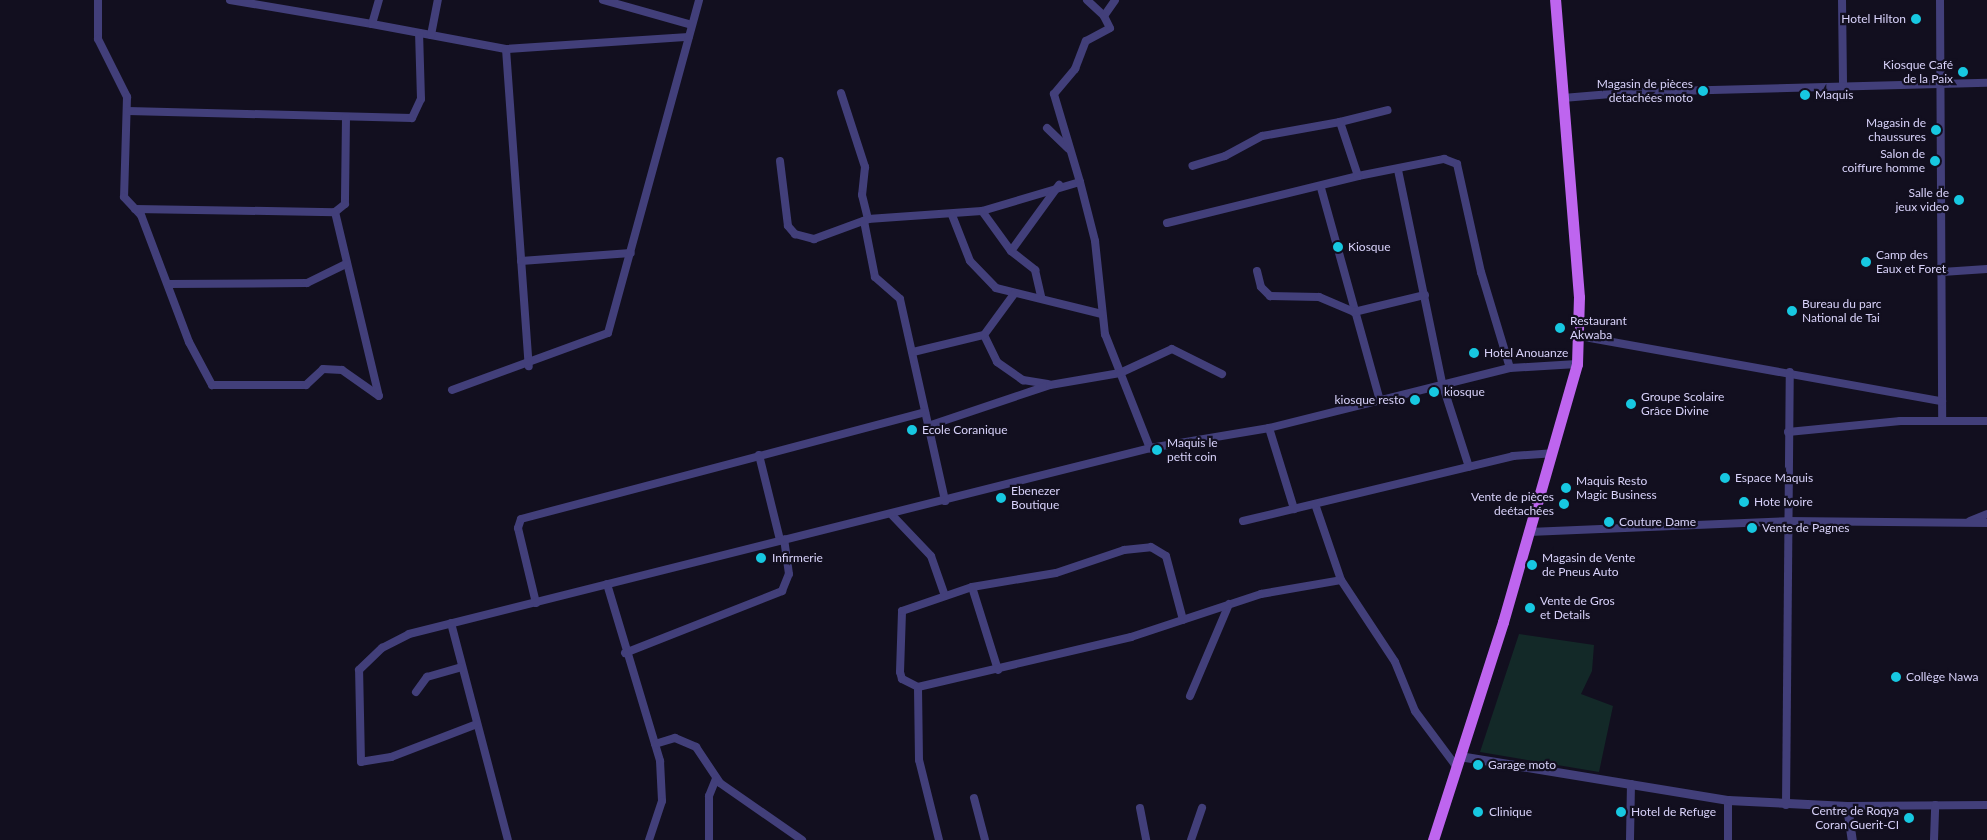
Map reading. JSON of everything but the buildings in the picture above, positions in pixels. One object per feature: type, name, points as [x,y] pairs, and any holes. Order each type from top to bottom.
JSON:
[{"type":"main road","points":[[1433,840],[1529,532],[1577,364],[1579,336],[1555,0]]},
{"type":"street","points":[[98,0],[98,39],[127,97],[124,198],[144,220],[189,342],[212,385],[306,386],[323,369],[342,370],[379,396],[335,212]]},
{"type":"street","points":[[230,0],[506,49],[689,37]]},
{"type":"street","points":[[372,24],[379,0]]},
{"type":"street","points":[[431,35],[438,0]]},
{"type":"street","points":[[603,0],[692,25]]},
{"type":"street","points":[[452,390],[529,366],[608,334],[699,0]]},
{"type":"street","points":[[1087,0],[1104,16],[1110,28],[1086,41],[1073,73],[1054,94],[1095,241],[1102,314],[1120,373],[1150,448]]},
{"type":"street","points":[[1104,16],[1115,0]]},
{"type":"street","points":[[1842,0],[1843,84]]},
{"type":"street","points":[[1940,0],[1942,82],[1942,420]]},
{"type":"street","points":[[128,111],[412,118],[420,109],[419,33]]},
{"type":"street","points":[[506,49],[529,366]]},
{"type":"street","points":[[1563,98],[1843,84],[1987,83]]},
{"type":"street","points":[[841,93],[865,167],[862,195],[875,276],[898,294],[913,352],[945,501]]},
{"type":"street","points":[[1193,166],[1225,156],[1262,136],[1340,122],[1388,110]]},
{"type":"street","points":[[135,208],[335,212],[345,204],[346,117]]},
{"type":"street","points":[[1340,122],[1358,176]]},
{"type":"street","points":[[1047,128],[1070,150]]},
{"type":"street","points":[[1167,223],[1321,188],[1358,176],[1398,170],[1444,159],[1457,164],[1481,272],[1510,368]]},
{"type":"street","points":[[780,161],[784,215],[795,234],[824,238],[866,220],[952,215],[982,211],[1059,185],[1080,182]]},
{"type":"street","points":[[1398,170],[1442,383],[1469,468]]},
{"type":"street","points":[[1011,251],[1059,185]]},
{"type":"street","points":[[1321,188],[1358,312],[1380,401]]},
{"type":"street","points":[[982,211],[1011,251],[1038,274],[1041,296]]},
{"type":"street","points":[[952,215],[973,265],[996,288],[1014,294],[1041,296],[1076,311],[1102,314]]},
{"type":"street","points":[[521,261],[631,253]]},
{"type":"street","points":[[168,284],[307,282],[346,264]]},
{"type":"street","points":[[1942,272],[1987,269]]},
{"type":"street","points":[[1257,271],[1261,287],[1270,296],[1319,297],[1358,312],[1425,294]]},
{"type":"street","points":[[913,352],[984,335],[1014,294]]},
{"type":"street","points":[[984,335],[997,362],[1023,380],[1050,385]]},
{"type":"street","points":[[1579,336],[1790,372],[1942,401]]},
{"type":"street","points":[[928,426],[1050,385],[1120,373],[1172,350],[1222,374]]},
{"type":"street","points":[[477,724],[391,757],[368,763],[358,758],[362,665],[395,640],[451,623],[536,603],[782,539],[945,501],[1150,448],[1270,428],[1380,401],[1442,383],[1510,368],[1577,364]]},
{"type":"street","points":[[1786,805],[1787,521],[1790,372]]},
{"type":"street","points":[[536,603],[518,528],[521,520],[925,412]]},
{"type":"street","points":[[1788,432],[1942,420],[1987,421]]},
{"type":"street","points":[[1270,428],[1294,509]]},
{"type":"street","points":[[1244,521],[1513,456],[1552,453]]},
{"type":"street","points":[[625,654],[782,591],[789,574],[782,539],[759,455]]},
{"type":"street","points":[[1315,504],[1341,580],[1395,662],[1415,711],[1458,761],[1631,784],[1728,800],[1786,805],[1987,805]]},
{"type":"street","points":[[891,514],[931,556],[944,596]]},
{"type":"street","points":[[1968,522],[1987,514]]},
{"type":"street","points":[[1529,532],[1787,521],[1987,523]]},
{"type":"street","points":[[939,840],[920,760],[918,687],[900,672],[901,613],[972,587],[1056,573],[1124,550],[1151,547],[1166,556],[1183,620]]},
{"type":"street","points":[[918,687],[998,670],[1183,620],[1229,604],[1341,580]]},
{"type":"street","points":[[607,584],[625,654],[655,744],[663,788],[648,840]]},
{"type":"street","points":[[972,587],[998,670]]},
{"type":"street","points":[[1190,696],[1229,604]]},
{"type":"street","points":[[451,623],[461,667],[508,840]]},
{"type":"street","points":[[416,692],[427,677],[461,667]]},
{"type":"street","points":[[655,744],[675,738],[696,747],[709,762],[716,779],[802,840]]},
{"type":"street","points":[[709,840],[708,800],[716,779]]},
{"type":"street","points":[[1630,840],[1631,784]]},
{"type":"street","points":[[974,798],[985,840]]},
{"type":"street","points":[[1728,800],[1728,840]]},
{"type":"street","points":[[1847,806],[1852,840]]},
{"type":"street","points":[[1934,840],[1935,806]]},
{"type":"street","points":[[1140,808],[1146,840]]},
{"type":"street","points":[[1191,840],[1202,808]]},
{"type":"green space","points":[[1519,634],[1594,645],[1592,671],[1581,694],[1613,706],[1599,772],[1480,752]]},
{"type":"place","name":"Hotel Hilton","points":[[1916,19]]},
{"type":"place","name":"Kiosque Café de la Paix","points":[[1963,72]]},
{"type":"place","name":"Magasin de pièces detachées moto","points":[[1703,91]]},
{"type":"place","name":"Maquis","points":[[1805,95]]},
{"type":"place","name":"Magasin de chaussures","points":[[1936,130]]},
{"type":"place","name":"Salon de coiffure homme","points":[[1935,161]]},
{"type":"place","name":"Salle de jeux video","points":[[1959,200]]},
{"type":"place","name":"Kiosque","points":[[1338,247]]},
{"type":"place","name":"Camp des Eaux et Foret","points":[[1866,262]]},
{"type":"place","name":"Bureau du parc National de Tai","points":[[1792,311]]},
{"type":"place","name":"Restaurant Akwaba","points":[[1560,328]]},
{"type":"place","name":"Hotel Anouanze","points":[[1474,353]]},
{"type":"place","name":"kiosque","points":[[1434,392]]},
{"type":"place","name":"kiosque resto","points":[[1415,400]]},
{"type":"place","name":"Groupe Scolaire Grâce Divine","points":[[1631,404]]},
{"type":"place","name":"Ecole Coranique","points":[[912,430]]},
{"type":"place","name":"Maquis le petit coin","points":[[1157,450]]},
{"type":"place","name":"Espace Maquis","points":[[1725,478]]},
{"type":"place","name":"Maquis Resto Magic Business","points":[[1566,488]]},
{"type":"place","name":"Ebenezer Boutique","points":[[1001,498]]},
{"type":"place","name":"Hote Ivoire","points":[[1744,502]]},
{"type":"place","name":"Vente de pièces deétachées","points":[[1564,504]]},
{"type":"place","name":"Couture Dame","points":[[1609,522]]},
{"type":"place","name":"Vente de Pagnes","points":[[1752,528]]},
{"type":"place","name":"Infirmerie","points":[[761,558]]},
{"type":"place","name":"Magasin de Vente de Pneus Auto","points":[[1532,565]]},
{"type":"place","name":"Vente de Gros et Details","points":[[1530,608]]},
{"type":"place","name":"Collège Nawa","points":[[1896,677]]},
{"type":"place","name":"Garage moto","points":[[1478,765]]},
{"type":"place","name":"Clinique","points":[[1478,812]]},
{"type":"place","name":"Hotel de Refuge","points":[[1621,812]]},
{"type":"place","name":"Centre de Roqya Coran Guerit-CI","points":[[1909,818]]}]
